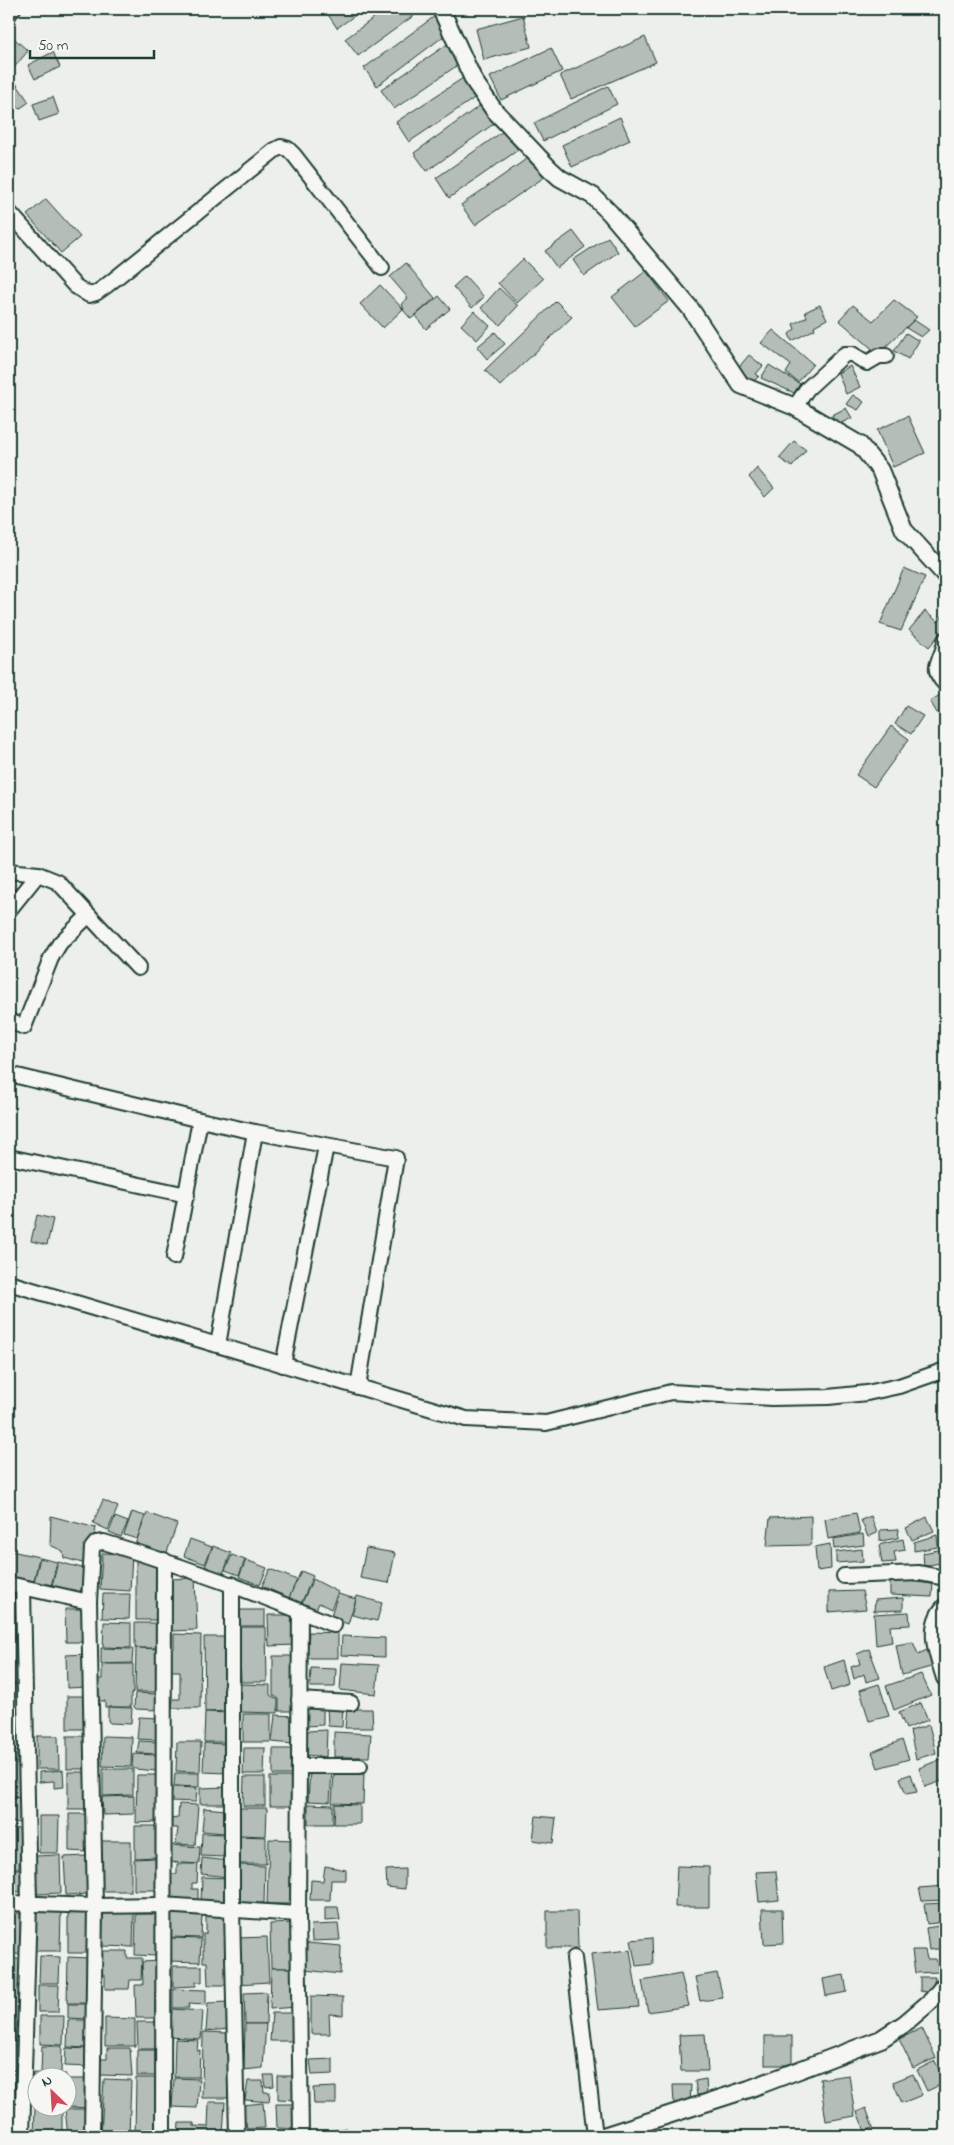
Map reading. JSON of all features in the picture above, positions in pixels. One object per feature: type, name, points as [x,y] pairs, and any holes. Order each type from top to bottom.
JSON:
[{"type":"street","points":[[9,14],[14,9]]},
{"type":"street","points":[[440,9],[474,81],[494,110],[555,174],[593,196],[610,213],[690,308],[741,385],[795,407],[856,442],[868,453],[880,470],[904,530],[945,575]]},
{"type":"street","points":[[9,212],[76,286],[89,295],[96,293],[106,286],[281,147],[288,149],[294,155],[382,268]]},
{"type":"street","points":[[795,407],[807,390],[845,354],[852,354],[867,362],[879,356],[886,356]]},
{"type":"street","points":[[945,640],[945,646],[936,667],[939,677],[945,684]]},
{"type":"street","points":[[9,871],[38,874],[58,882],[138,968]]},
{"type":"street","points":[[9,910],[38,874]]},
{"type":"street","points":[[9,1021],[24,1027],[51,958],[60,943],[89,915]]},
{"type":"street","points":[[9,1074],[255,1132],[396,1158],[358,1387]]},
{"type":"street","points":[[174,1257],[200,1120]]},
{"type":"street","points":[[218,1345],[255,1132]]},
{"type":"street","points":[[284,1365],[326,1146]]},
{"type":"street","points":[[9,1157],[186,1195]]},
{"type":"street","points":[[9,1284],[466,1419],[546,1423],[671,1392],[771,1398],[828,1397],[883,1390],[945,1370]]},
{"type":"street","points":[[92,2136],[95,1906],[89,1602],[92,1548],[96,1542],[104,1542],[164,1560],[232,1584],[334,1625]]},
{"type":"street","points":[[163,2136],[164,1560]]},
{"type":"street","points":[[844,1576],[919,1573],[945,1578]]},
{"type":"street","points":[[9,1584],[89,1602]]},
{"type":"street","points":[[232,1584],[232,1910],[237,2136]]},
{"type":"street","points":[[22,2136],[29,1904],[23,1588]]},
{"type":"street","points":[[945,1607],[935,1623],[936,1648],[945,1678]]},
{"type":"street","points":[[300,1611],[298,1914],[301,2136]]},
{"type":"street","points":[[299,1700],[351,1702]]},
{"type":"street","points":[[299,1766],[360,1766]]},
{"type":"street","points":[[9,1903],[162,1906],[298,1914]]},
{"type":"street","points":[[574,1958],[595,2136]]},
{"type":"street","points":[[603,2136],[749,2089],[881,2039],[904,2024],[932,2000],[945,1984]]},
{"type":"building","points":[[364,9],[337,28],[325,10]]},
{"type":"building","points":[[386,9],[423,9],[358,56],[345,39]]},
{"type":"building","points":[[435,16],[448,33],[377,86],[364,68]]},
{"type":"building","points":[[523,16],[531,47],[484,60],[476,29]]},
{"type":"building","points":[[645,37],[656,62],[571,99],[560,75]]},
{"type":"building","points":[[15,39],[28,51],[11,71],[9,69],[9,46]]},
{"type":"building","points":[[449,43],[462,62],[394,109],[381,90]]},
{"type":"building","points":[[551,48],[562,71],[501,100],[490,77]]},
{"type":"building","points":[[53,52],[60,67],[35,79],[28,65]]},
{"type":"building","points":[[463,78],[476,97],[409,142],[396,122]]},
{"type":"building","points":[[13,79],[29,102],[19,109],[9,94],[9,81]]},
{"type":"building","points":[[608,86],[617,104],[543,141],[534,123]]},
{"type":"building","points":[[53,97],[59,114],[39,121],[33,104]]},
{"type":"building","points":[[482,104],[495,123],[427,171],[414,153]]},
{"type":"building","points":[[620,117],[630,140],[572,167],[562,145]]},
{"type":"building","points":[[505,130],[518,150],[449,198],[436,178]]},
{"type":"building","points":[[532,155],[546,176],[475,225],[461,205]]},
{"type":"building","points":[[46,199],[80,237],[61,253],[27,215]]},
{"type":"building","points":[[573,231],[585,247],[557,268],[545,251]]},
{"type":"building","points":[[608,237],[618,252],[584,276],[573,260]]},
{"type":"building","points":[[523,259],[543,279],[517,303],[498,283]]},
{"type":"building","points":[[406,263],[435,298],[411,319],[404,311],[402,303],[408,298],[390,277]]},
{"type":"building","points":[[646,271],[669,301],[635,326],[612,297]]},
{"type":"building","points":[[465,276],[484,297],[472,308],[453,287]]},
{"type":"building","points":[[380,285],[403,309],[383,328],[360,304]]},
{"type":"building","points":[[499,288],[518,306],[500,325],[481,308]]},
{"type":"building","points":[[439,296],[450,309],[426,329],[415,316]]},
{"type":"building","points":[[894,300],[917,317],[878,354],[839,320],[853,305],[873,321]]},
{"type":"building","points":[[556,301],[572,317],[500,386],[485,370]]},
{"type":"building","points":[[820,305],[827,319],[814,326],[815,329],[792,341],[789,334],[795,329],[793,324],[807,317],[805,312]]},
{"type":"building","points":[[474,311],[490,326],[477,340],[461,325]]},
{"type":"building","points":[[914,320],[929,330],[921,337],[906,328]]},
{"type":"building","points":[[773,330],[813,364],[798,382],[786,373],[791,365],[761,343]]},
{"type":"building","points":[[495,332],[505,344],[487,359],[477,347]]},
{"type":"building","points":[[906,333],[919,341],[908,359],[894,351]]},
{"type":"building","points":[[749,355],[763,366],[756,374],[759,376],[753,382],[738,368]]},
{"type":"building","points":[[769,365],[800,384],[794,393],[761,378]]},
{"type":"building","points":[[850,366],[860,387],[846,394],[838,373]]},
{"type":"building","points":[[853,395],[864,402],[858,410],[846,404]]},
{"type":"building","points":[[846,408],[852,418],[837,425],[832,415]]},
{"type":"building","points":[[908,416],[925,453],[893,467],[877,430]]},
{"type":"building","points":[[794,441],[806,450],[792,467],[779,458]]},
{"type":"building","points":[[757,468],[774,488],[765,497],[749,477]]},
{"type":"building","points":[[904,568],[925,577],[901,631],[880,624]]},
{"type":"building","points":[[925,611],[938,622],[945,613],[945,628],[929,647],[909,630]]},
{"type":"building","points":[[945,692],[945,708],[937,713],[930,701]]},
{"type":"building","points":[[906,706],[923,716],[911,734],[895,724]]},
{"type":"building","points":[[891,726],[909,739],[874,787],[856,775]]},
{"type":"building","points":[[37,1215],[53,1219],[47,1245],[31,1241]]},
{"type":"building","points":[[945,1487],[945,1504],[939,1490]]},
{"type":"building","points":[[103,1500],[118,1507],[108,1530],[93,1523]]},
{"type":"building","points":[[132,1512],[145,1516],[137,1539],[124,1535]]},
{"type":"building","points":[[147,1513],[177,1524],[166,1555],[135,1545]]},
{"type":"building","points":[[856,1513],[860,1533],[828,1539],[825,1519]]},
{"type":"building","points":[[51,1516],[96,1528],[86,1564],[64,1558],[63,1551],[50,1545]]},
{"type":"building","points":[[811,1516],[811,1545],[767,1546],[770,1518]]},
{"type":"building","points":[[871,1516],[877,1533],[868,1537],[861,1520]]},
{"type":"building","points":[[115,1517],[128,1522],[121,1537],[109,1532]]},
{"type":"building","points":[[927,1517],[934,1531],[912,1540],[906,1528]]},
{"type":"building","points":[[899,1529],[898,1538],[880,1541],[880,1530]]},
{"type":"building","points":[[863,1534],[864,1545],[834,1549],[833,1539]]},
{"type":"building","points":[[937,1535],[938,1547],[914,1551],[914,1542]]},
{"type":"building","points":[[190,1539],[212,1547],[205,1564],[184,1556]]},
{"type":"building","points":[[903,1539],[905,1550],[894,1552],[896,1562],[882,1563],[879,1545]]},
{"type":"building","points":[[830,1544],[831,1569],[817,1571],[815,1547]]},
{"type":"building","points":[[213,1546],[231,1553],[223,1574],[205,1567]]},
{"type":"building","points":[[366,1548],[395,1553],[389,1583],[360,1578]]},
{"type":"building","points":[[862,1549],[863,1561],[836,1563],[836,1552]]},
{"type":"building","points":[[943,1549],[945,1562],[924,1566],[923,1553]]},
{"type":"building","points":[[11,1551],[39,1557],[34,1581],[9,1576]]},
{"type":"building","points":[[102,1553],[132,1554],[130,1591],[100,1589]]},
{"type":"building","points":[[232,1555],[245,1560],[239,1575],[225,1570]]},
{"type":"building","points":[[40,1558],[57,1562],[51,1586],[34,1582]]},
{"type":"building","points":[[136,1558],[157,1564],[157,1620],[136,1620]]},
{"type":"building","points":[[246,1560],[267,1568],[260,1585],[239,1577]]},
{"type":"building","points":[[58,1562],[86,1569],[80,1593],[52,1586]]},
{"type":"building","points":[[270,1569],[297,1580],[289,1598],[262,1586]]},
{"type":"building","points":[[301,1571],[313,1576],[301,1604],[289,1598]]},
{"type":"building","points":[[195,1578],[197,1630],[172,1631],[169,1579]]},
{"type":"building","points":[[313,1579],[338,1592],[331,1609],[319,1603],[316,1610],[302,1603]]},
{"type":"building","points":[[890,1579],[933,1584],[932,1597],[890,1595]]},
{"type":"building","points":[[862,1591],[866,1609],[829,1612],[829,1592]]},
{"type":"building","points":[[9,1593],[16,1593],[19,1665],[9,1665]]},
{"type":"building","points":[[103,1594],[130,1594],[129,1619],[102,1618]]},
{"type":"building","points":[[338,1594],[356,1599],[348,1624],[330,1618]]},
{"type":"building","points":[[357,1596],[382,1603],[377,1621],[352,1615]]},
{"type":"building","points":[[903,1598],[903,1610],[874,1611],[875,1600]]},
{"type":"building","points":[[65,1609],[87,1609],[88,1642],[66,1642]]},
{"type":"building","points":[[237,1610],[265,1610],[265,1626],[237,1626]]},
{"type":"building","points":[[909,1612],[910,1625],[890,1626],[892,1642],[876,1645],[874,1614]]},
{"type":"building","points":[[268,1615],[295,1615],[296,1645],[269,1646]]},
{"type":"building","points":[[104,1622],[131,1623],[131,1648],[103,1647]]},
{"type":"building","points":[[135,1623],[157,1623],[157,1648],[135,1648]]},
{"type":"building","points":[[239,1627],[266,1627],[267,1682],[241,1682]]},
{"type":"building","points":[[309,1632],[338,1633],[338,1658],[307,1658]]},
{"type":"building","points":[[174,1634],[201,1635],[200,1708],[172,1708],[173,1699],[180,1699],[180,1671],[168,1671],[168,1649],[174,1649]]},
{"type":"building","points":[[342,1636],[385,1638],[385,1657],[341,1655]]},
{"type":"building","points":[[204,1637],[229,1637],[230,1711],[205,1712]]},
{"type":"building","points":[[913,1642],[918,1654],[927,1650],[934,1666],[902,1675],[896,1645]]},
{"type":"building","points":[[101,1648],[133,1649],[132,1663],[101,1664]]},
{"type":"building","points":[[136,1648],[159,1649],[157,1692],[135,1692]]},
{"type":"building","points":[[869,1649],[880,1678],[866,1682],[864,1674],[854,1679],[851,1667],[860,1664],[857,1654]]},
{"type":"building","points":[[88,1654],[89,1687],[67,1688],[66,1655]]},
{"type":"building","points":[[273,1656],[293,1656],[293,1711],[279,1711],[279,1699],[273,1695]]},
{"type":"building","points":[[844,1660],[850,1685],[831,1691],[824,1667]]},
{"type":"building","points":[[342,1663],[379,1665],[376,1694],[340,1690]]},
{"type":"building","points":[[102,1664],[133,1664],[131,1707],[105,1707],[105,1701],[98,1701],[98,1679],[102,1679]]},
{"type":"building","points":[[9,1666],[22,1666],[21,1684],[9,1684]]},
{"type":"building","points":[[311,1668],[336,1669],[335,1687],[310,1687]]},
{"type":"building","points":[[921,1674],[931,1695],[894,1710],[886,1686]]},
{"type":"building","points":[[22,1684],[22,1726],[9,1726],[9,1685]]},
{"type":"building","points":[[241,1684],[270,1685],[270,1695],[278,1700],[278,1713],[240,1712]]},
{"type":"building","points":[[879,1684],[889,1716],[869,1721],[860,1690]]},
{"type":"building","points":[[135,1693],[158,1694],[158,1710],[136,1709],[134,1707]]},
{"type":"building","points":[[67,1696],[89,1696],[89,1729],[67,1729]]},
{"type":"building","points":[[921,1703],[928,1720],[906,1729],[899,1712]]},
{"type":"building","points":[[306,1706],[323,1706],[323,1725],[306,1726]]},
{"type":"building","points":[[327,1706],[343,1707],[342,1727],[328,1726]]},
{"type":"building","points":[[108,1707],[132,1708],[131,1724],[110,1723],[108,1721]]},
{"type":"building","points":[[347,1709],[372,1709],[373,1728],[345,1728]]},
{"type":"building","points":[[205,1712],[229,1713],[228,1742],[204,1742]]},
{"type":"building","points":[[243,1714],[271,1714],[271,1742],[243,1742]]},
{"type":"building","points":[[275,1715],[296,1716],[294,1744],[272,1742]]},
{"type":"building","points":[[139,1717],[160,1718],[158,1740],[137,1739]]},
{"type":"building","points":[[929,1725],[936,1753],[916,1759],[910,1731]]},
{"type":"building","points":[[9,1730],[20,1730],[20,1752],[9,1752]]},
{"type":"building","points":[[327,1730],[326,1757],[306,1755],[307,1731]]},
{"type":"building","points":[[334,1732],[371,1734],[369,1757],[334,1757]]},
{"type":"building","points":[[37,1736],[58,1736],[59,1769],[37,1769]]},
{"type":"building","points":[[67,1736],[89,1736],[89,1769],[67,1769]]},
{"type":"building","points":[[103,1736],[132,1737],[131,1767],[102,1766]]},
{"type":"building","points":[[902,1740],[909,1759],[878,1768],[872,1752]]},
{"type":"building","points":[[139,1741],[158,1742],[157,1754],[137,1753]]},
{"type":"building","points":[[177,1742],[201,1742],[200,1772],[176,1771]]},
{"type":"building","points":[[204,1743],[228,1744],[227,1773],[203,1772]]},
{"type":"building","points":[[244,1748],[265,1748],[264,1774],[243,1774]]},
{"type":"building","points":[[273,1749],[294,1749],[293,1775],[273,1775]]},
{"type":"building","points":[[133,1754],[157,1755],[156,1771],[132,1767]]},
{"type":"building","points":[[9,1755],[17,1755],[17,1765],[21,1765],[20,1797],[9,1796]]},
{"type":"building","points":[[944,1758],[945,1780],[925,1787],[919,1768]]},
{"type":"building","points":[[103,1769],[133,1769],[133,1795],[103,1796]]},
{"type":"building","points":[[63,1770],[64,1787],[54,1788],[54,1781],[39,1782],[39,1772]]},
{"type":"building","points":[[310,1770],[332,1770],[330,1802],[308,1801]]},
{"type":"building","points":[[68,1772],[88,1772],[88,1809],[68,1809]]},
{"type":"building","points":[[175,1773],[199,1773],[199,1787],[174,1786]]},
{"type":"building","points":[[334,1773],[364,1774],[363,1804],[332,1803]]},
{"type":"building","points":[[911,1774],[917,1792],[906,1794],[900,1778]]},
{"type":"building","points":[[137,1775],[157,1775],[157,1822],[136,1823]]},
{"type":"building","points":[[244,1777],[265,1777],[265,1806],[243,1806]]},
{"type":"building","points":[[270,1777],[292,1777],[292,1806],[270,1806]]},
{"type":"building","points":[[172,1787],[197,1788],[196,1802],[171,1801]]},
{"type":"building","points":[[227,1787],[227,1804],[200,1804],[200,1788]]},
{"type":"building","points":[[134,1796],[134,1814],[103,1815],[102,1797]]},
{"type":"building","points":[[9,1797],[21,1797],[20,1823],[9,1822]]},
{"type":"building","points":[[179,1804],[198,1805],[195,1845],[176,1844],[178,1828],[170,1828],[171,1819],[178,1818]]},
{"type":"building","points":[[308,1804],[333,1805],[333,1824],[308,1824]]},
{"type":"building","points":[[335,1804],[360,1805],[360,1824],[334,1824]]},
{"type":"building","points":[[204,1808],[226,1810],[224,1833],[202,1831]]},
{"type":"building","points":[[239,1808],[267,1808],[266,1836],[238,1835]]},
{"type":"building","points":[[69,1814],[88,1814],[88,1852],[69,1851]]},
{"type":"building","points":[[39,1816],[59,1816],[58,1853],[39,1853]]},
{"type":"building","points":[[536,1816],[556,1818],[553,1843],[533,1840]]},
{"type":"building","points":[[135,1826],[156,1826],[157,1857],[135,1858]]},
{"type":"building","points":[[9,1828],[21,1829],[19,1868],[9,1868]]},
{"type":"building","points":[[202,1833],[225,1834],[223,1857],[201,1856]]},
{"type":"building","points":[[238,1836],[266,1837],[266,1864],[237,1864]]},
{"type":"building","points":[[269,1839],[294,1840],[293,1904],[267,1904]]},
{"type":"building","points":[[100,1841],[131,1841],[131,1891],[100,1891]]},
{"type":"building","points":[[170,1845],[200,1847],[199,1864],[169,1862]]},
{"type":"building","points":[[60,1855],[61,1893],[37,1894],[35,1856]]},
{"type":"building","points":[[88,1856],[90,1894],[66,1895],[64,1857]]},
{"type":"building","points":[[155,1858],[156,1890],[134,1890],[134,1859]]},
{"type":"building","points":[[202,1858],[230,1861],[229,1877],[201,1874]]},
{"type":"building","points":[[177,1864],[198,1864],[197,1883],[192,1883],[192,1889],[198,1889],[198,1902],[168,1901],[168,1874],[177,1874]]},
{"type":"building","points":[[239,1865],[265,1866],[264,1903],[238,1903]]},
{"type":"building","points":[[325,1866],[346,1870],[346,1880],[331,1880],[330,1900],[310,1900],[311,1880],[323,1881]]},
{"type":"building","points":[[677,1866],[709,1867],[709,1907],[675,1907]]},
{"type":"building","points":[[9,1869],[21,1869],[20,1892],[9,1891]]},
{"type":"building","points":[[405,1869],[405,1889],[387,1887],[386,1870]]},
{"type":"building","points":[[776,1871],[779,1900],[759,1902],[756,1872]]},
{"type":"building","points":[[202,1877],[229,1878],[228,1899],[224,1903],[201,1902]]},
{"type":"building","points":[[945,1886],[945,1900],[922,1901],[919,1888]]},
{"type":"building","points":[[945,1903],[945,1922],[927,1924],[924,1904]]},
{"type":"building","points":[[325,1907],[338,1907],[340,1920],[325,1921]]},
{"type":"building","points":[[34,1909],[61,1910],[60,1951],[34,1951]]},
{"type":"building","points":[[762,1909],[782,1909],[783,1943],[764,1944]]},
{"type":"building","points":[[103,1911],[134,1912],[133,1947],[102,1946]]},
{"type":"building","points":[[547,1911],[577,1911],[578,1948],[547,1948]]},
{"type":"building","points":[[68,1912],[93,1912],[92,1953],[68,1953]]},
{"type":"building","points":[[9,1913],[20,1913],[21,1954],[9,1954]]},
{"type":"building","points":[[136,1914],[159,1914],[157,1956],[135,1955]]},
{"type":"building","points":[[171,1914],[202,1915],[201,1938],[170,1937]]},
{"type":"building","points":[[206,1916],[228,1916],[229,1985],[208,1985],[207,1962],[203,1962],[203,1934],[206,1934]]},
{"type":"building","points":[[295,1923],[296,1968],[271,1968],[270,1924]]},
{"type":"building","points":[[338,1924],[340,1940],[312,1941],[311,1925]]},
{"type":"building","points":[[945,1925],[945,1948],[929,1950],[926,1928]]},
{"type":"building","points":[[267,1937],[269,1982],[238,1984],[236,1938]]},
{"type":"building","points":[[170,1938],[201,1939],[200,1962],[169,1961]]},
{"type":"building","points":[[652,1938],[653,1964],[636,1966],[631,1940]]},
{"type":"building","points":[[307,1943],[341,1946],[340,1974],[305,1970]]},
{"type":"building","points":[[630,1950],[639,2007],[598,2010],[591,1954]]},
{"type":"building","points":[[912,1950],[925,1950],[927,1959],[936,1959],[939,1972],[915,1973]]},
{"type":"building","points":[[99,1951],[127,1951],[127,1958],[142,1958],[141,1980],[130,1980],[129,1989],[105,1989],[105,1975],[99,1975]]},
{"type":"building","points":[[40,1956],[60,1957],[59,1983],[39,1983]]},
{"type":"building","points":[[68,1957],[91,1958],[90,2003],[67,2003]]},
{"type":"building","points":[[9,1959],[21,1959],[23,2038],[9,2038]]},
{"type":"building","points":[[159,1961],[160,1992],[155,1992],[155,2018],[136,2018],[135,1985],[143,1985],[142,1962]]},
{"type":"building","points":[[173,1966],[202,1966],[202,1982],[196,1982],[196,1986],[173,1987]]},
{"type":"building","points":[[271,1968],[296,1968],[296,2007],[270,2009]]},
{"type":"building","points":[[717,1973],[723,1998],[700,2001],[695,1977]]},
{"type":"building","points":[[681,1974],[689,2006],[648,2012],[642,1981]]},
{"type":"building","points":[[844,1975],[847,1992],[826,1996],[823,1979]]},
{"type":"building","points":[[920,1977],[935,1977],[932,1993],[920,1991]]},
{"type":"building","points":[[38,1985],[59,1985],[58,2012],[38,2012]]},
{"type":"building","points":[[173,1989],[206,1990],[206,2005],[188,2004],[189,2008],[173,2008]]},
{"type":"building","points":[[267,1992],[266,2024],[245,2024],[244,1993]]},
{"type":"building","points":[[311,1996],[343,1997],[343,2015],[329,2014],[330,2034],[311,2034]]},
{"type":"building","points":[[228,2002],[230,2029],[206,2031],[208,2003]]},
{"type":"building","points":[[68,2004],[90,2004],[89,2019],[68,2018]]},
{"type":"building","points":[[172,2009],[203,2011],[201,2039],[170,2037]]},
{"type":"building","points":[[272,2013],[296,2013],[295,2041],[270,2041]]},
{"type":"building","points":[[40,2016],[64,2016],[63,2045],[40,2044]]},
{"type":"building","points":[[105,2018],[135,2019],[135,2046],[105,2046]]},
{"type":"building","points":[[68,2020],[88,2020],[87,2048],[67,2047]]},
{"type":"building","points":[[137,2022],[159,2022],[159,2049],[138,2049]]},
{"type":"building","points":[[245,2024],[266,2024],[263,2068],[244,2070]]},
{"type":"building","points":[[922,2028],[936,2058],[913,2068],[899,2039]]},
{"type":"building","points":[[203,2032],[229,2033],[228,2098],[202,2098]]},
{"type":"building","points":[[705,2034],[708,2071],[681,2071],[679,2035]]},
{"type":"building","points":[[765,2036],[792,2036],[792,2065],[765,2065]]},
{"type":"building","points":[[175,2039],[198,2040],[197,2051],[200,2050],[199,2077],[174,2077]]},
{"type":"building","points":[[9,2041],[22,2042],[21,2071],[9,2070]]},
{"type":"building","points":[[42,2046],[62,2046],[61,2068],[41,2068]]},
{"type":"building","points":[[66,2048],[90,2049],[89,2067],[65,2066]]},
{"type":"building","points":[[107,2048],[130,2048],[132,2076],[100,2075],[100,2059],[107,2059]]},
{"type":"building","points":[[137,2050],[160,2050],[160,2076],[137,2076]]},
{"type":"building","points":[[333,2059],[333,2074],[312,2075],[310,2060]]},
{"type":"building","points":[[935,2061],[945,2083],[927,2091],[917,2070]]},
{"type":"building","points":[[9,2073],[21,2074],[20,2099],[9,2099]]},
{"type":"building","points":[[913,2074],[922,2095],[902,2103],[893,2082]]},
{"type":"building","points":[[264,2075],[273,2075],[274,2086],[266,2087]]},
{"type":"building","points":[[849,2075],[855,2116],[826,2121],[820,2079]]},
{"type":"building","points":[[278,2076],[297,2076],[297,2100],[278,2099]]},
{"type":"building","points":[[136,2078],[160,2078],[159,2136],[135,2136]]},
{"type":"building","points":[[174,2078],[199,2079],[197,2108],[172,2107]]},
{"type":"building","points":[[78,2079],[90,2079],[89,2108],[78,2107]]},
{"type":"building","points":[[104,2079],[131,2080],[129,2136],[101,2136]]},
{"type":"building","points":[[706,2079],[707,2095],[697,2095],[695,2081]]},
{"type":"building","points":[[248,2081],[263,2081],[264,2092],[270,2092],[269,2102],[245,2100]]},
{"type":"building","points":[[673,2085],[691,2085],[690,2104],[674,2105]]},
{"type":"building","points":[[336,2087],[336,2104],[314,2104],[313,2088]]},
{"type":"building","points":[[9,2100],[20,2101],[18,2134],[9,2133]]},
{"type":"building","points":[[209,2102],[225,2102],[223,2136],[178,2136],[179,2123],[194,2123],[194,2126],[208,2127]]},
{"type":"building","points":[[263,2103],[265,2128],[247,2129],[246,2122],[242,2121],[242,2105]]},
{"type":"building","points":[[276,2104],[295,2104],[296,2129],[277,2128]]},
{"type":"building","points":[[866,2108],[873,2128],[865,2131],[857,2112]]},
{"type":"building","points":[[78,2109],[90,2109],[90,2136],[68,2136],[66,2118],[78,2118]]},
{"type":"building","points":[[35,2118],[62,2118],[62,2136],[34,2136]]},
{"type":"building","points":[[346,2128],[346,2136],[316,2136],[316,2134]]},
{"type":"building","points":[[242,2132],[266,2132],[266,2136],[242,2136]]},
{"type":"building","points":[[276,2133],[297,2133],[297,2136],[276,2136]]}]
